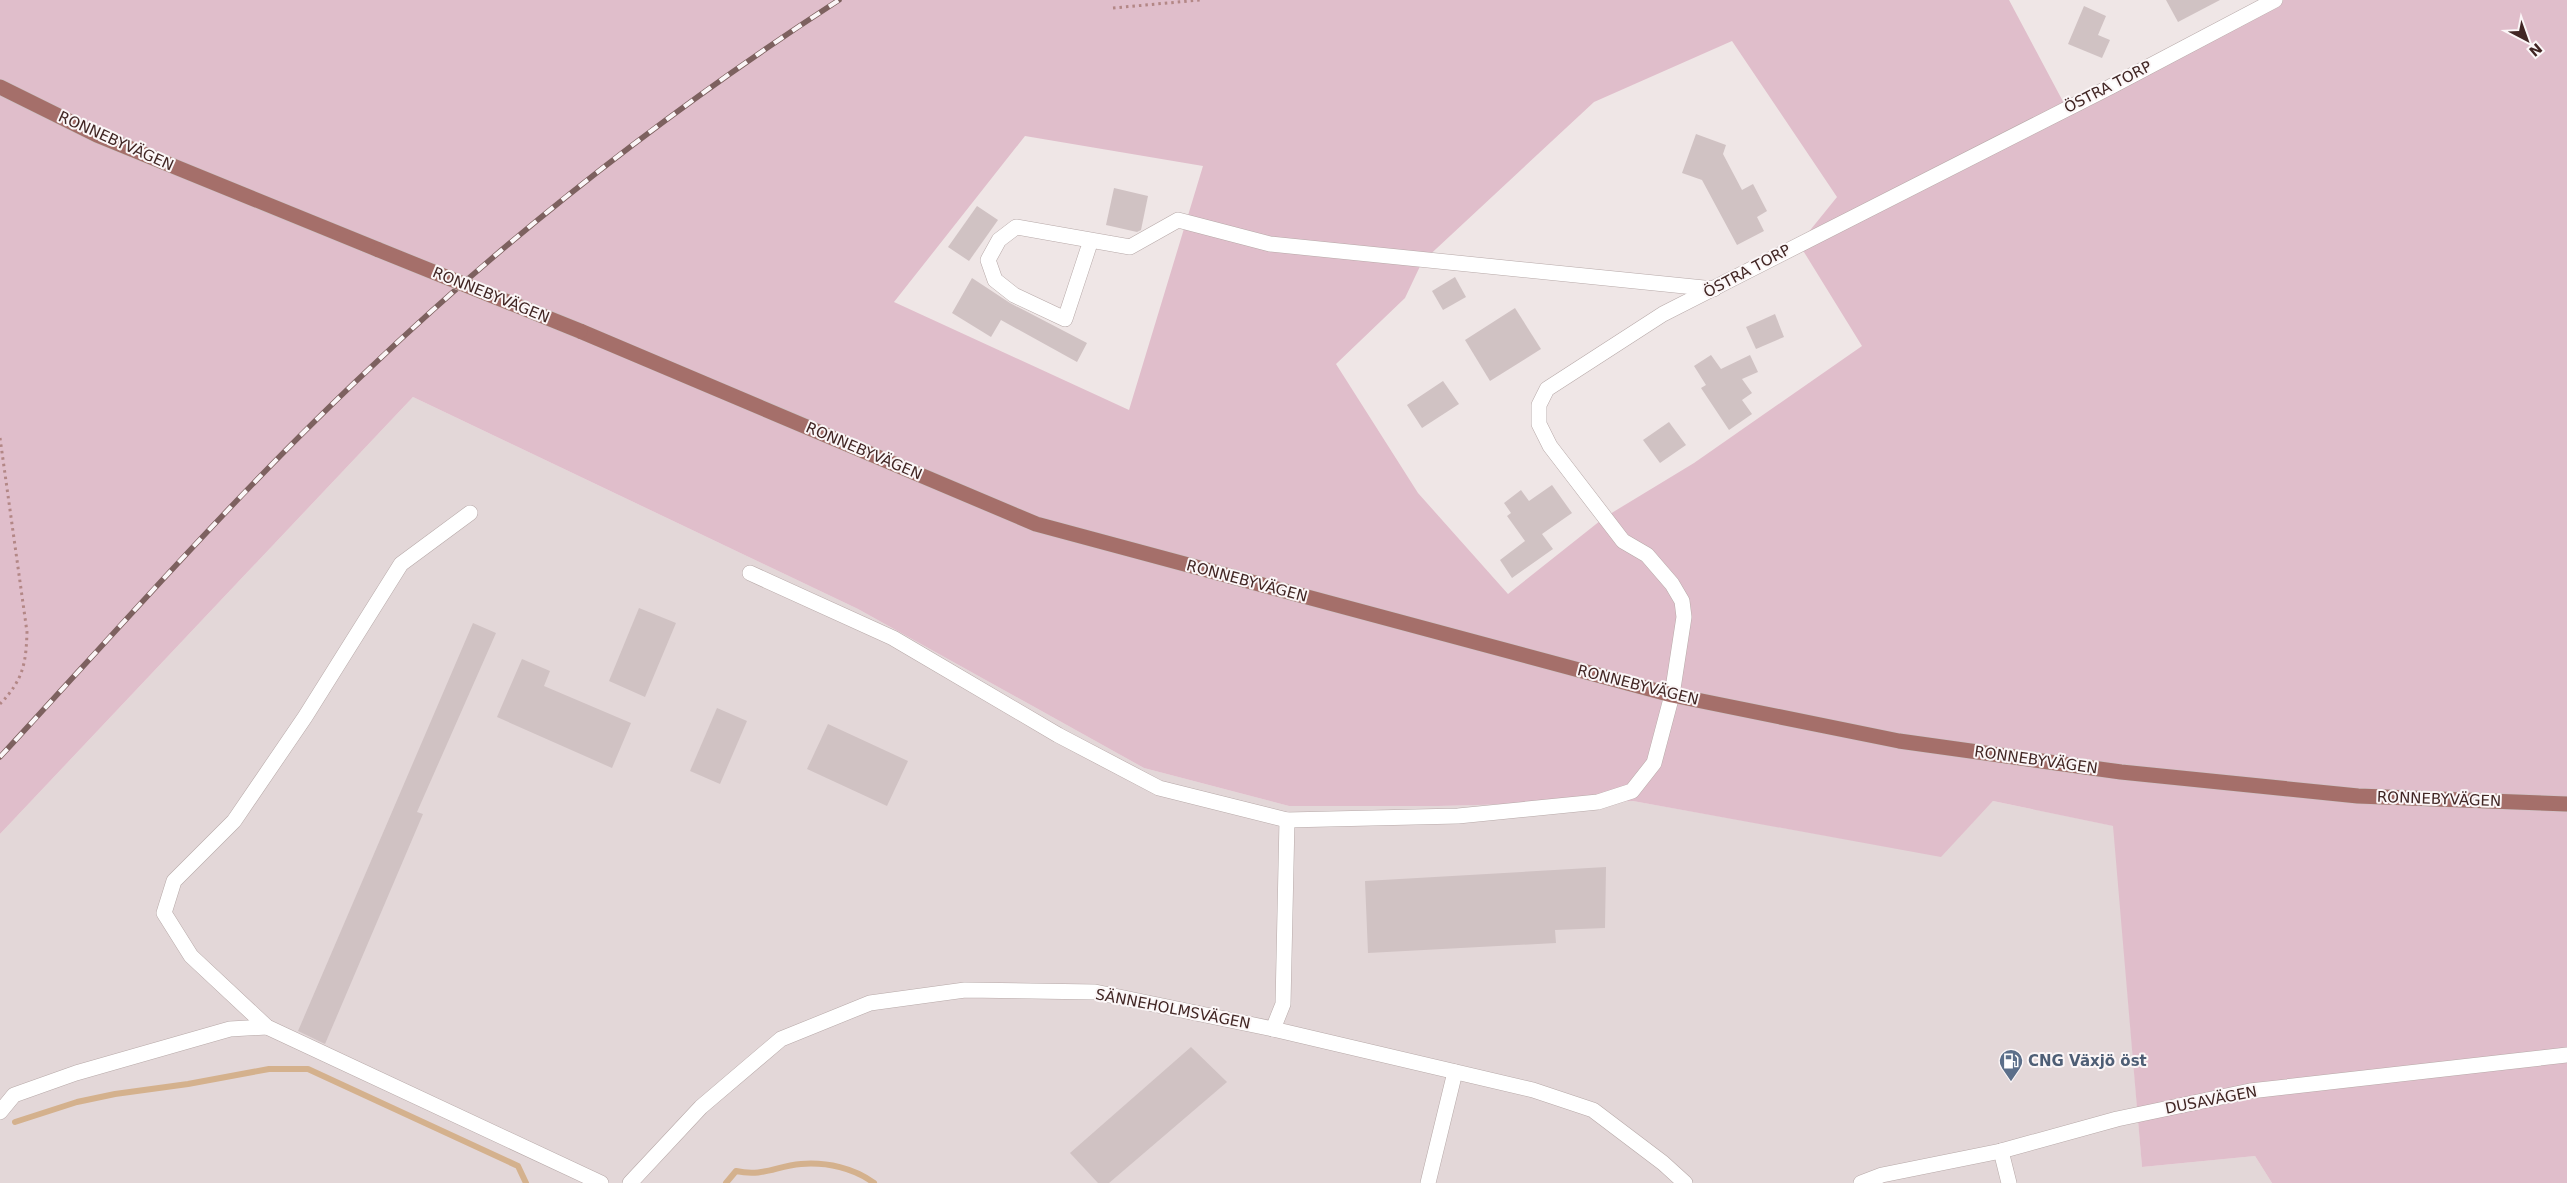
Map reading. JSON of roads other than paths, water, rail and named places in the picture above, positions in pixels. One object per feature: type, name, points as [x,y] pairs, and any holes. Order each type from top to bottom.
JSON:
[{"type":"main road","name":"RONNEBYVÄGEN","points":[[0,86],[98,135],[580,331],[1036,524],[1672,695],[1899,741],[2120,772],[2358,796],[2567,804]]},
{"type":"street","name":"ÖSTRA TORP","points":[[750,573],[893,638],[1058,735],[1159,788],[1287,820],[1458,816],[1598,802],[1632,791],[1654,763],[1672,695],[1684,617],[1682,601],[1672,584],[1647,556],[1623,541],[1550,446],[1539,424],[1539,405],[1547,389],[1663,314],[2275,0]]},
{"type":"street","points":[[1091,240],[1065,319],[1014,296],[995,280],[988,260],[999,240],[1016,227],[1130,246],[1178,220],[1270,244],[1714,289]]},
{"type":"street","points":[[470,513],[401,564],[305,717],[234,821],[174,881],[164,913],[190,956],[267,1026],[601,1183]]},
{"type":"street","points":[[1273,1029],[1283,1004],[1287,820]]},
{"type":"street","name":"SÄNNEHOLMSVÄGEN","points":[[630,1183],[701,1107],[781,1039],[870,1003],[965,990],[1095,992],[1273,1029],[1534,1090],[1593,1110],[1685,1183]]},
{"type":"street","points":[[0,1112],[7,1093],[163,1046],[230,1029],[267,1026]]},
{"type":"street","name":"DUSAVÄGEN","points":[[1861,1183],[1882,1175],[2001,1151],[2117,1119],[2250,1091],[2567,1055]]},
{"type":"street","points":[[1428,1183],[1455,1072]]},
{"type":"street","points":[[2001,1151],[2009,1183]]},
{"type":"waterway","points":[[15,1122],[77,1102],[115,1094],[188,1084],[269,1069],[308,1069],[518,1166],[526,1183]]},
{"type":"waterway","points":[[726,1183],[736,1171],[754,1173],[801,1164],[821,1164],[840,1167],[858,1173],[874,1183]]},
{"type":"railway","points":[[0,757],[227,511],[321,415],[424,318],[537,220],[655,128],[715,84],[839,0]]},
{"type":"place","name":"CNG Växjö öst","points":[[2011,1082]]}]
